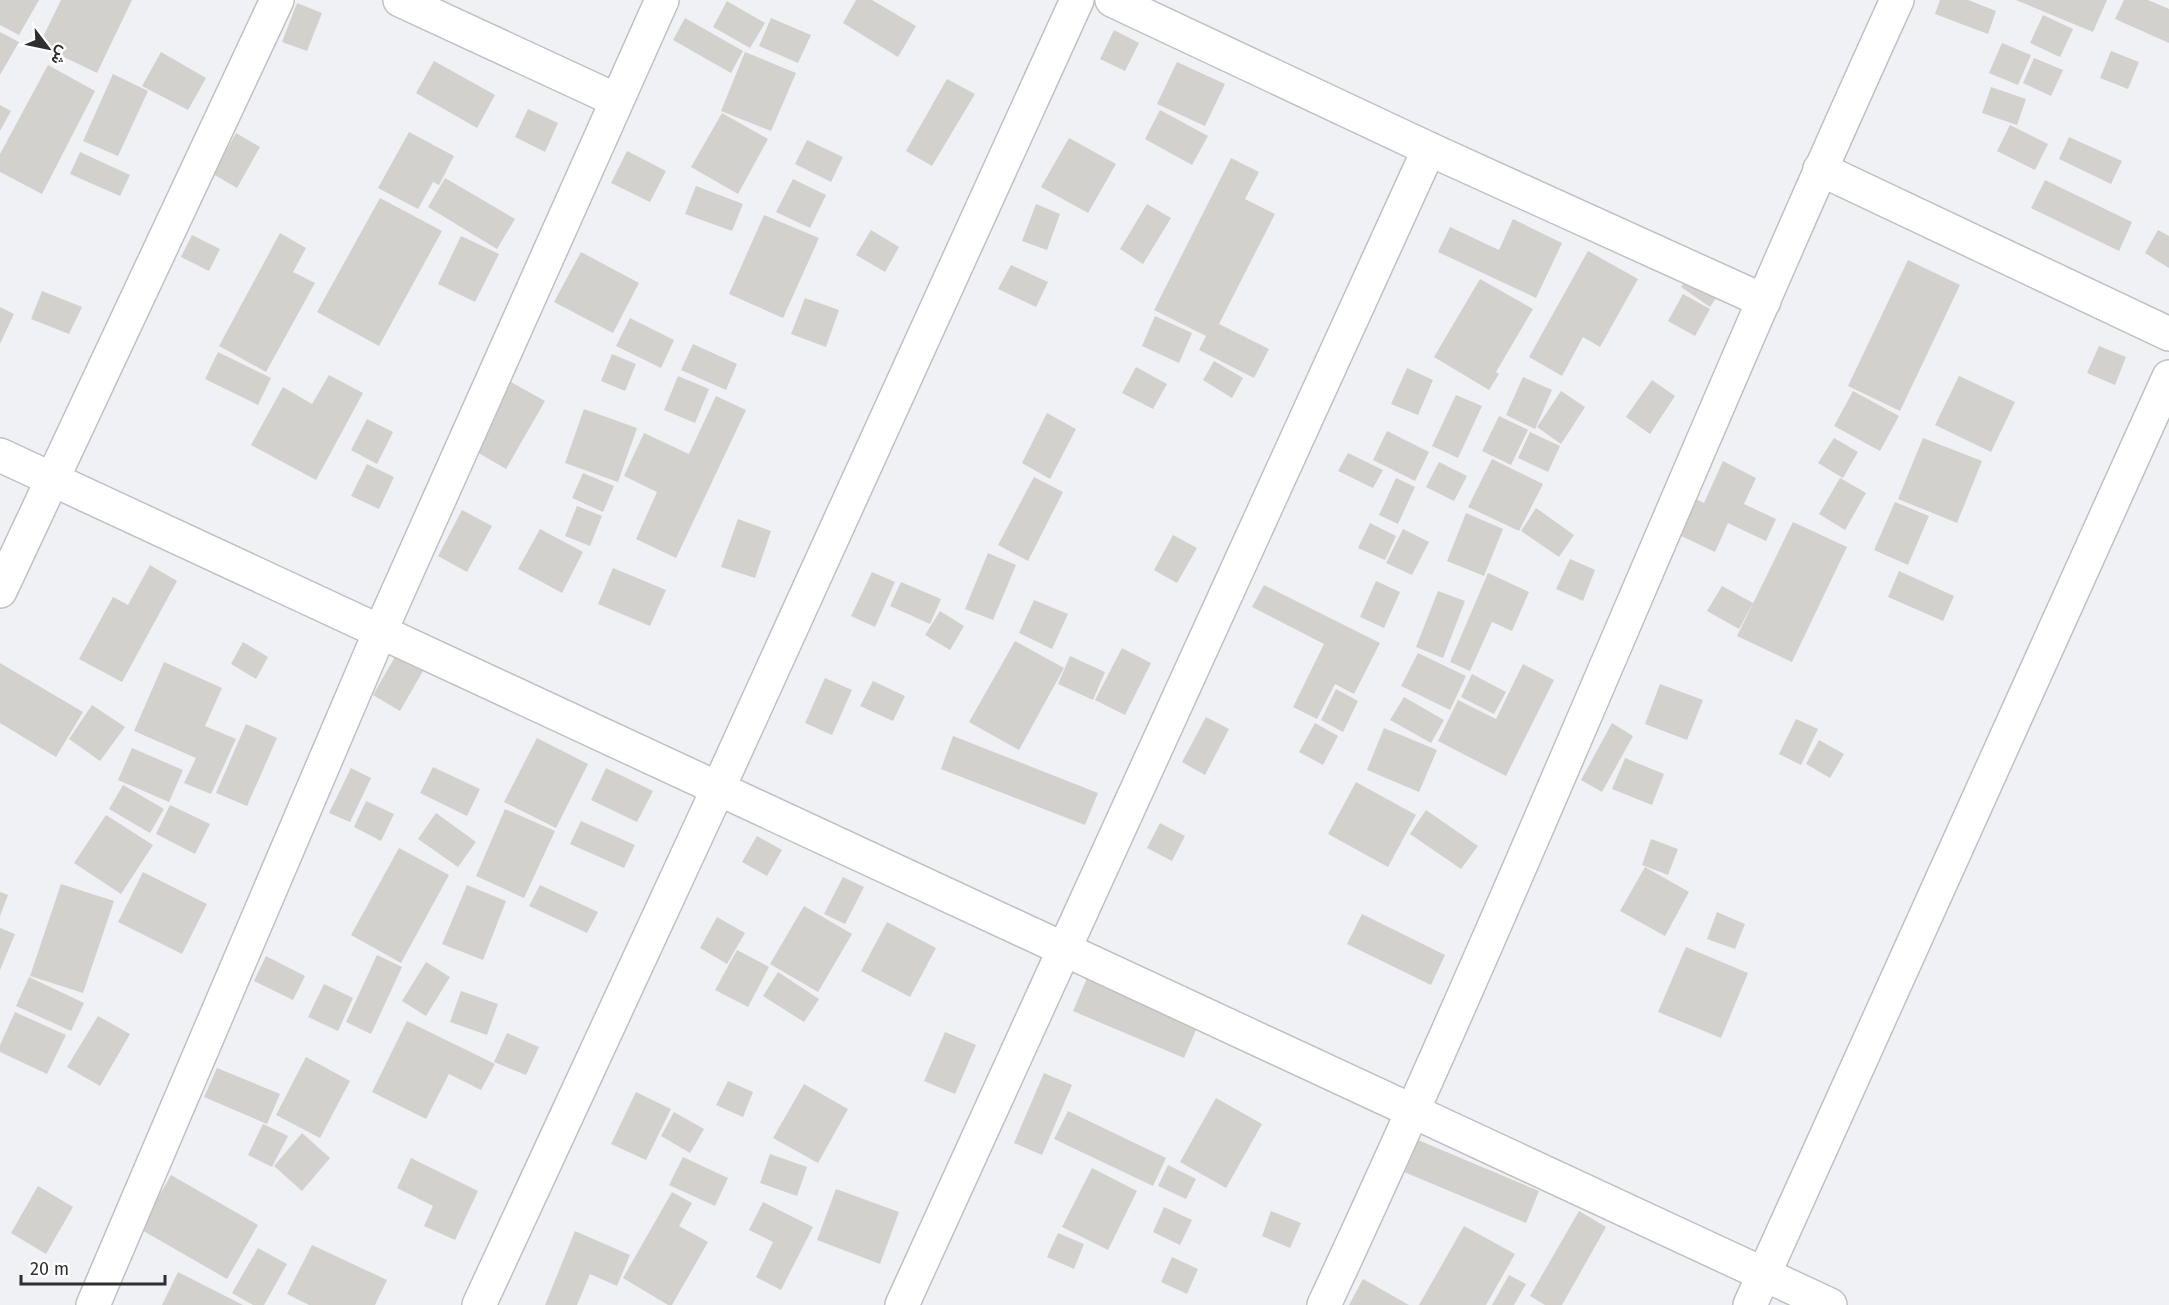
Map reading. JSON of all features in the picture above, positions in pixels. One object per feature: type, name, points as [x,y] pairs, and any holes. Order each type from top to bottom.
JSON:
[{"type":"street","points":[[0,591],[277,0]]},
{"type":"street","points":[[400,0],[616,100]]},
{"type":"street","points":[[93,1305],[380,632],[662,0]]},
{"type":"street","points":[[479,1305],[718,789],[1077,0]]},
{"type":"street","points":[[1112,0],[1429,149],[1764,301]]},
{"type":"street","points":[[1324,1305],[1413,1114],[1820,169],[1897,0]]},
{"type":"street","points":[[902,1305],[1429,149]]},
{"type":"street","points":[[1820,169],[2169,334]]},
{"type":"street","points":[[1750,1305],[2169,377]]},
{"type":"street","points":[[0,455],[1413,1114],[1830,1305]]},
{"type":"building","points":[[0,0],[39,0],[19,35],[0,25]]},
{"type":"building","points":[[61,0],[132,0],[97,73],[39,45]]},
{"type":"building","points":[[856,0],[872,0],[916,26],[898,57],[843,23]]},
{"type":"building","points":[[1940,0],[1968,0],[1996,11],[1988,34],[1935,14]]},
{"type":"building","points":[[2016,0],[2107,0],[2093,32]]},
{"type":"building","points":[[2124,0],[2148,0],[2169,9],[2169,43],[2115,19]]},
{"type":"building","points":[[727,1],[765,23],[750,48],[713,27]]},
{"type":"building","points":[[297,3],[322,13],[307,51],[282,42]]},
{"type":"building","points":[[2043,15],[2073,29],[2060,57],[2030,43]]},
{"type":"building","points":[[685,18],[743,51],[731,73],[673,40]]},
{"type":"building","points":[[771,18],[811,35],[798,63],[759,46]]},
{"type":"building","points":[[1114,30],[1139,43],[1125,71],[1100,59]]},
{"type":"building","points":[[0,32],[19,42],[0,75]]},
{"type":"building","points":[[2002,43],[2031,55],[2018,85],[1989,73]]},
{"type":"building","points":[[2111,51],[2139,62],[2128,89],[2100,78]]},
{"type":"building","points":[[161,52],[206,78],[188,110],[142,86]]},
{"type":"building","points":[[745,52],[796,73],[771,131],[721,111]]},
{"type":"building","points":[[2034,58],[2063,70],[2051,96],[2023,83]]},
{"type":"building","points":[[434,61],[495,95],[477,128],[416,93]]},
{"type":"building","points":[[1177,62],[1225,84],[1205,126],[1157,104]]},
{"type":"building","points":[[48,65],[95,91],[42,194],[0,172],[0,154]]},
{"type":"building","points":[[113,74],[148,91],[118,156],[83,141]]},
{"type":"building","points":[[947,79],[975,94],[932,166],[906,151]]},
{"type":"building","points":[[1991,87],[2026,99],[2017,125],[1982,113]]},
{"type":"building","points":[[0,105],[11,111],[0,131]]},
{"type":"building","points":[[528,109],[558,123],[545,152],[515,137]]},
{"type":"building","points":[[1160,110],[1208,136],[1192,165],[1145,139]]},
{"type":"building","points":[[722,113],[768,139],[738,194],[691,167]]},
{"type":"building","points":[[2010,125],[2048,144],[2035,170],[1997,151]]},
{"type":"building","points":[[409,132],[454,156],[439,185],[433,182],[418,209],[378,188]]},
{"type":"building","points":[[236,133],[260,147],[237,188],[213,174]]},
{"type":"building","points":[[2069,137],[2122,161],[2111,184],[2059,159]]},
{"type":"building","points":[[1069,138],[1116,164],[1088,213],[1041,187]]},
{"type":"building","points":[[807,140],[843,157],[831,182],[795,164]]},
{"type":"building","points":[[627,151],[666,171],[650,202],[611,183]]},
{"type":"building","points":[[80,152],[130,175],[120,196],[70,174]]},
{"type":"building","points":[[1231,158],[1259,172],[1245,199],[1275,214],[1219,324],[1269,349],[1254,378],[1199,350],[1206,336],[1154,310]]},
{"type":"building","points":[[445,178],[515,219],[497,249],[428,207]]},
{"type":"building","points":[[793,179],[826,195],[810,228],[776,212]]},
{"type":"building","points":[[2045,180],[2132,222],[2119,251],[2031,208]]},
{"type":"building","points":[[696,186],[743,204],[732,231],[685,214]]},
{"type":"building","points":[[380,198],[442,231],[379,346],[317,312]]},
{"type":"building","points":[[1036,204],[1060,214],[1047,250],[1022,241]]},
{"type":"building","points":[[1147,204],[1171,218],[1143,264],[1120,249]]},
{"type":"building","points":[[764,215],[819,238],[783,318],[729,294]]},
{"type":"building","points":[[1513,219],[1562,243],[1536,298],[1438,252],[1450,227],[1499,250]]},
{"type":"building","points":[[871,230],[899,247],[885,272],[856,255]]},
{"type":"building","points":[[2158,230],[2169,236],[2169,268],[2145,253]]},
{"type":"building","points":[[280,233],[306,248],[293,272],[315,283],[266,372],[219,346]]},
{"type":"building","points":[[192,235],[220,249],[209,271],[181,257]]},
{"type":"building","points":[[461,236],[499,254],[475,302],[438,284]]},
{"type":"building","points":[[1588,251],[1638,279],[1600,347],[1583,337],[1562,376],[1529,357]]},
{"type":"building","points":[[581,252],[639,283],[613,333],[554,302]]},
{"type":"building","points":[[1908,260],[1960,285],[1900,411],[1848,386]]},
{"type":"building","points":[[1011,265],[1048,282],[1036,307],[998,289]]},
{"type":"building","points":[[1695,268],[1723,287],[1710,307],[1681,287]]},
{"type":"building","points":[[1480,279],[1533,309],[1496,372],[1499,374],[1489,390],[1434,357]]},
{"type":"building","points":[[42,291],[82,307],[69,334],[31,319]]},
{"type":"building","points":[[1683,294],[1710,309],[1695,336],[1668,321]]},
{"type":"building","points":[[805,298],[839,310],[826,347],[791,334]]},
{"type":"building","points":[[0,307],[14,314],[0,344]]},
{"type":"building","points":[[1155,316],[1192,333],[1179,363],[1142,346]]},
{"type":"building","points":[[630,318],[674,340],[661,368],[616,346]]},
{"type":"building","points":[[693,344],[737,364],[726,390],[681,370]]},
{"type":"building","points":[[2099,346],[2126,357],[2115,385],[2087,373]]},
{"type":"building","points":[[218,352],[271,378],[258,405],[205,379]]},
{"type":"building","points":[[612,354],[636,364],[625,391],[601,381]]},
{"type":"building","points":[[1214,361],[1243,378],[1232,398],[1203,380]]},
{"type":"building","points":[[1136,367],[1167,384],[1153,409],[1122,393]]},
{"type":"building","points":[[1407,368],[1433,380],[1418,415],[1391,404]]},
{"type":"building","points":[[329,375],[363,393],[316,480],[251,445],[283,387],[312,404]]},
{"type":"building","points":[[678,376],[709,389],[695,423],[664,410]]},
{"type":"building","points":[[1959,376],[2015,402],[1991,452],[1935,425]]},
{"type":"building","points":[[1523,377],[1552,390],[1535,429],[1506,415]]},
{"type":"building","points":[[1652,380],[1675,396],[1650,434],[1626,417]]},
{"type":"building","points":[[509,381],[545,401],[506,469],[470,448]]},
{"type":"building","points":[[1561,391],[1585,407],[1561,444],[1537,427]]},
{"type":"building","points":[[1853,391],[1899,416],[1880,451],[1834,426]]},
{"type":"building","points":[[1456,395],[1482,406],[1458,458],[1432,446]]},
{"type":"building","points":[[716,396],[746,410],[676,558],[636,539],[657,492],[624,476],[644,433],[689,454]]},
{"type":"building","points":[[584,409],[637,428],[618,482],[565,463]]},
{"type":"building","points":[[1047,413],[1076,429],[1050,479],[1022,463]]},
{"type":"building","points":[[1499,416],[1528,430],[1511,465],[1482,451]]},
{"type":"building","points":[[367,419],[393,432],[377,464],[351,450]]},
{"type":"building","points":[[1387,431],[1429,452],[1415,481],[1373,460]]},
{"type":"building","points":[[1530,432],[1560,446],[1548,472],[1518,458]]},
{"type":"building","points":[[1834,438],[1858,452],[1843,478],[1818,463]]},
{"type":"building","points":[[1923,438],[1982,461],[1957,523],[1898,499]]},
{"type":"building","points":[[1348,453],[1383,470],[1373,488],[1338,471]]},
{"type":"building","points":[[1492,459],[1543,484],[1519,531],[1468,507]]},
{"type":"building","points":[[1723,461],[1756,478],[1744,504],[1776,519],[1766,541],[1728,523],[1715,552],[1675,533],[1692,497],[1704,503]]},
{"type":"building","points":[[1439,462],[1467,476],[1454,501],[1426,487]]},
{"type":"building","points":[[367,464],[394,477],[379,509],[351,496]]},
{"type":"building","points":[[583,473],[614,486],[603,512],[572,498]]},
{"type":"building","points":[[1034,477],[1063,492],[1028,561],[998,545]]},
{"type":"building","points":[[1396,478],[1415,487],[1398,524],[1379,515]]},
{"type":"building","points":[[1840,478],[1866,493],[1845,530],[1819,514]]},
{"type":"building","points":[[1895,502],[1929,516],[1908,565],[1874,550]]},
{"type":"building","points":[[577,506],[602,516],[590,546],[565,536]]},
{"type":"building","points":[[1536,508],[1574,535],[1559,557],[1521,531]]},
{"type":"building","points":[[462,510],[492,526],[467,572],[438,556]]},
{"type":"building","points":[[1466,513],[1503,529],[1484,576],[1447,561]]},
{"type":"building","points":[[738,519],[771,531],[755,578],[721,567]]},
{"type":"building","points":[[1793,522],[1847,547],[1792,662],[1737,636]]},
{"type":"building","points":[[1370,523],[1396,536],[1385,560],[1358,548]]},
{"type":"building","points":[[540,529],[583,552],[562,593],[518,569]]},
{"type":"building","points":[[1403,529],[1429,542],[1412,575],[1386,563]]},
{"type":"building","points":[[1173,535],[1197,548],[1177,583],[1154,570]]},
{"type":"building","points":[[988,553],[1016,565],[993,620],[965,609]]},
{"type":"building","points":[[1570,559],[1595,570],[1583,601],[1556,589]]},
{"type":"building","points":[[150,565],[177,581],[122,682],[79,659],[113,597],[128,605]]},
{"type":"building","points":[[613,568],[666,590],[650,626],[598,604]]},
{"type":"building","points":[[1899,571],[1954,596],[1943,621],[1888,597]]},
{"type":"building","points":[[872,572],[895,582],[875,627],[851,616]]},
{"type":"building","points":[[1488,573],[1529,592],[1512,631],[1492,622],[1470,671],[1450,662]]},
{"type":"building","points":[[1376,581],[1400,592],[1384,628],[1360,617]]},
{"type":"building","points":[[901,582],[941,599],[930,624],[890,606]]},
{"type":"building","points":[[1264,585],[1380,643],[1354,694],[1335,684],[1317,719],[1293,707],[1324,644],[1252,607]]},
{"type":"building","points":[[1722,586],[1753,603],[1739,629],[1707,611]]},
{"type":"building","points":[[1438,591],[1465,601],[1443,658],[1416,647]]},
{"type":"building","points":[[1034,600],[1068,614],[1052,649],[1019,633]]},
{"type":"building","points":[[940,611],[964,626],[950,650],[925,635]]},
{"type":"building","points":[[1015,641],[1064,668],[1019,750],[969,722]]},
{"type":"building","points":[[243,642],[268,657],[256,679],[231,664]]},
{"type":"building","points":[[1122,648],[1151,663],[1125,715],[1095,700]]},
{"type":"building","points":[[1418,653],[1466,676],[1450,710],[1401,686]]},
{"type":"building","points":[[396,655],[423,671],[400,711],[373,695]]},
{"type":"building","points":[[1070,656],[1105,672],[1093,700],[1058,684]]},
{"type":"building","points":[[164,662],[222,688],[205,726],[236,739],[211,794],[184,783],[196,758],[134,731]]},
{"type":"building","points":[[0,663],[83,712],[56,757],[0,723]]},
{"type":"building","points":[[1523,664],[1554,680],[1506,776],[1438,741],[1458,700],[1496,719]]},
{"type":"building","points":[[1472,674],[1506,692],[1494,714],[1461,697]]},
{"type":"building","points":[[825,678],[852,690],[832,735],[805,723]]},
{"type":"building","points":[[873,681],[905,696],[893,721],[860,706]]},
{"type":"building","points":[[1660,684],[1703,700],[1687,740],[1645,724]]},
{"type":"building","points":[[1336,689],[1358,701],[1343,732],[1321,720]]},
{"type":"building","points":[[1404,697],[1444,720],[1431,743],[1390,720]]},
{"type":"building","points":[[92,705],[125,727],[100,761],[69,739]]},
{"type":"building","points":[[1206,717],[1229,729],[1205,775],[1182,762]]},
{"type":"building","points":[[1796,719],[1818,729],[1801,765],[1779,754]]},
{"type":"building","points":[[1315,723],[1338,736],[1323,765],[1299,752]]},
{"type":"building","points":[[1612,723],[1633,736],[1602,792],[1581,780]]},
{"type":"building","points":[[246,724],[277,738],[247,806],[216,793]]},
{"type":"building","points":[[1384,728],[1437,750],[1419,792],[1367,770]]},
{"type":"building","points":[[953,736],[1098,793],[1085,825],[941,769]]},
{"type":"building","points":[[537,738],[588,764],[556,828],[504,802]]},
{"type":"building","points":[[1819,740],[1844,754],[1830,778],[1806,764]]},
{"type":"building","points":[[132,748],[183,770],[169,802],[118,780]]},
{"type":"building","points":[[1625,758],[1664,774],[1652,805],[1612,789]]},
{"type":"building","points":[[433,767],[480,789],[467,816],[420,793]]},
{"type":"building","points":[[351,768],[371,778],[350,822],[329,813]]},
{"type":"building","points":[[606,768],[653,791],[637,822],[591,800]]},
{"type":"building","points":[[1356,782],[1416,815],[1388,867],[1328,834]]},
{"type":"building","points":[[123,785],[164,809],[150,833],[109,809]]},
{"type":"building","points":[[366,801],[394,814],[381,841],[354,827]]},
{"type":"building","points":[[170,805],[210,824],[195,854],[156,834]]},
{"type":"building","points":[[505,809],[555,831],[524,898],[476,876]]},
{"type":"building","points":[[1426,810],[1478,846],[1461,869],[1410,834]]},
{"type":"building","points":[[436,813],[476,842],[458,867],[418,839]]},
{"type":"building","points":[[106,815],[153,845],[121,894],[74,863]]},
{"type":"building","points":[[581,821],[635,845],[624,868],[570,844]]},
{"type":"building","points":[[1160,823],[1185,836],[1172,861],[1147,848]]},
{"type":"building","points":[[757,836],[782,850],[767,876],[742,862]]},
{"type":"building","points":[[1651,839],[1678,849],[1668,875],[1642,865]]},
{"type":"building","points":[[399,848],[449,875],[401,963],[351,935]]},
{"type":"building","points":[[1645,867],[1689,892],[1665,936],[1620,911]]},
{"type":"building","points":[[143,872],[207,904],[182,954],[118,922]]},
{"type":"building","points":[[843,877],[864,887],[845,924],[824,914]]},
{"type":"building","points":[[61,884],[114,901],[83,993],[30,976]]},
{"type":"building","points":[[467,885],[506,901],[483,960],[442,944]]},
{"type":"building","points":[[540,885],[598,912],[587,933],[529,906]]},
{"type":"building","points":[[0,892],[8,895],[0,916]]},
{"type":"building","points":[[804,906],[852,934],[818,992],[770,964]]},
{"type":"building","points":[[1717,912],[1745,924],[1735,949],[1707,939]]},
{"type":"building","points":[[1362,914],[1445,955],[1431,985],[1347,944]]},
{"type":"building","points":[[717,917],[745,933],[727,964],[700,948]]},
{"type":"building","points":[[887,922],[936,948],[910,997],[861,971]]},
{"type":"building","points":[[0,928],[15,934],[0,970]]},
{"type":"building","points":[[1686,947],[1748,973],[1721,1038],[1658,1012]]},
{"type":"building","points":[[737,950],[769,967],[748,1007],[715,990]]},
{"type":"building","points":[[377,955],[402,967],[371,1034],[346,1022]]},
{"type":"building","points":[[266,956],[305,976],[293,1000],[254,981]]},
{"type":"building","points":[[426,962],[450,977],[426,1016],[402,1001]]},
{"type":"building","points":[[1090,971],[1205,1009],[1184,1058],[1073,1011]]},
{"type":"building","points":[[778,972],[819,999],[804,1022],[763,996]]},
{"type":"building","points":[[29,977],[84,1003],[71,1031],[16,1006]]},
{"type":"building","points":[[324,984],[353,998],[338,1031],[308,1017]]},
{"type":"building","points":[[461,991],[498,1004],[487,1035],[450,1022]]},
{"type":"building","points":[[15,1012],[66,1035],[47,1074],[0,1052],[0,1045]]},
{"type":"building","points":[[98,1016],[130,1034],[100,1086],[67,1067]]},
{"type":"building","points":[[407,1021],[495,1064],[481,1090],[449,1074],[426,1119],[372,1092]]},
{"type":"building","points":[[945,1032],[976,1045],[955,1094],[924,1081]]},
{"type":"building","points":[[507,1033],[539,1047],[526,1075],[494,1062]]},
{"type":"building","points":[[306,1057],[350,1081],[320,1138],[276,1115]]},
{"type":"building","points":[[217,1068],[280,1094],[267,1124],[204,1097]]},
{"type":"building","points":[[1044,1073],[1072,1085],[1042,1155],[1014,1143]]},
{"type":"building","points":[[728,1081],[753,1092],[743,1117],[716,1105]]},
{"type":"building","points":[[804,1084],[848,1109],[818,1163],[773,1138]]},
{"type":"building","points":[[636,1092],[671,1109],[646,1160],[611,1144]]},
{"type":"building","points":[[1216,1098],[1262,1124],[1226,1188],[1180,1162]]},
{"type":"building","points":[[1068,1111],[1166,1158],[1153,1186],[1054,1139]]},
{"type":"building","points":[[674,1112],[704,1129],[690,1153],[661,1136]]},
{"type":"building","points":[[263,1124],[288,1136],[272,1167],[248,1155]]},
{"type":"building","points":[[302,1133],[330,1158],[302,1191],[274,1166]]},
{"type":"building","points":[[1418,1140],[1539,1191],[1526,1223],[1404,1172]]},
{"type":"building","points":[[770,1154],[807,1167],[797,1196],[760,1183]]},
{"type":"building","points":[[683,1157],[728,1178],[715,1206],[669,1185]]},
{"type":"building","points":[[411,1158],[478,1191],[455,1240],[424,1226],[433,1206],[397,1188]]},
{"type":"building","points":[[1168,1165],[1196,1179],[1186,1199],[1158,1186]]},
{"type":"building","points":[[1092,1168],[1137,1191],[1108,1250],[1062,1227]]},
{"type":"building","points":[[171,1175],[258,1225],[227,1279],[140,1229]]},
{"type":"building","points":[[38,1186],[73,1207],[46,1254],[11,1233]]},
{"type":"building","points":[[836,1189],[899,1212],[880,1264],[817,1240]]},
{"type":"building","points":[[672,1192],[692,1203],[679,1226],[708,1242],[672,1305],[668,1305],[623,1278]]},
{"type":"building","points":[[763,1202],[813,1227],[781,1290],[756,1277],[773,1242],[749,1230]]},
{"type":"building","points":[[1164,1207],[1192,1220],[1180,1245],[1153,1232]]},
{"type":"building","points":[[1271,1211],[1301,1223],[1290,1248],[1262,1236]]},
{"type":"building","points":[[1579,1211],[1606,1227],[1562,1305],[1545,1305],[1530,1296]]},
{"type":"building","points":[[1464,1226],[1515,1254],[1486,1305],[1419,1305]]},
{"type":"building","points":[[575,1231],[630,1255],[617,1286],[590,1274],[577,1305],[545,1305]]},
{"type":"building","points":[[1058,1233],[1084,1244],[1074,1269],[1047,1257]]},
{"type":"building","points":[[312,1245],[387,1280],[375,1305],[309,1305],[287,1294]]},
{"type":"building","points":[[258,1248],[287,1264],[264,1305],[253,1305],[232,1293]]},
{"type":"building","points":[[1172,1257],[1198,1269],[1187,1294],[1161,1282]]},
{"type":"building","points":[[178,1272],[243,1305],[162,1305]]},
{"type":"building","points":[[1509,1275],[1526,1284],[1514,1305],[1492,1305]]},
{"type":"building","points":[[1363,1279],[1409,1305],[1349,1305]]}]
